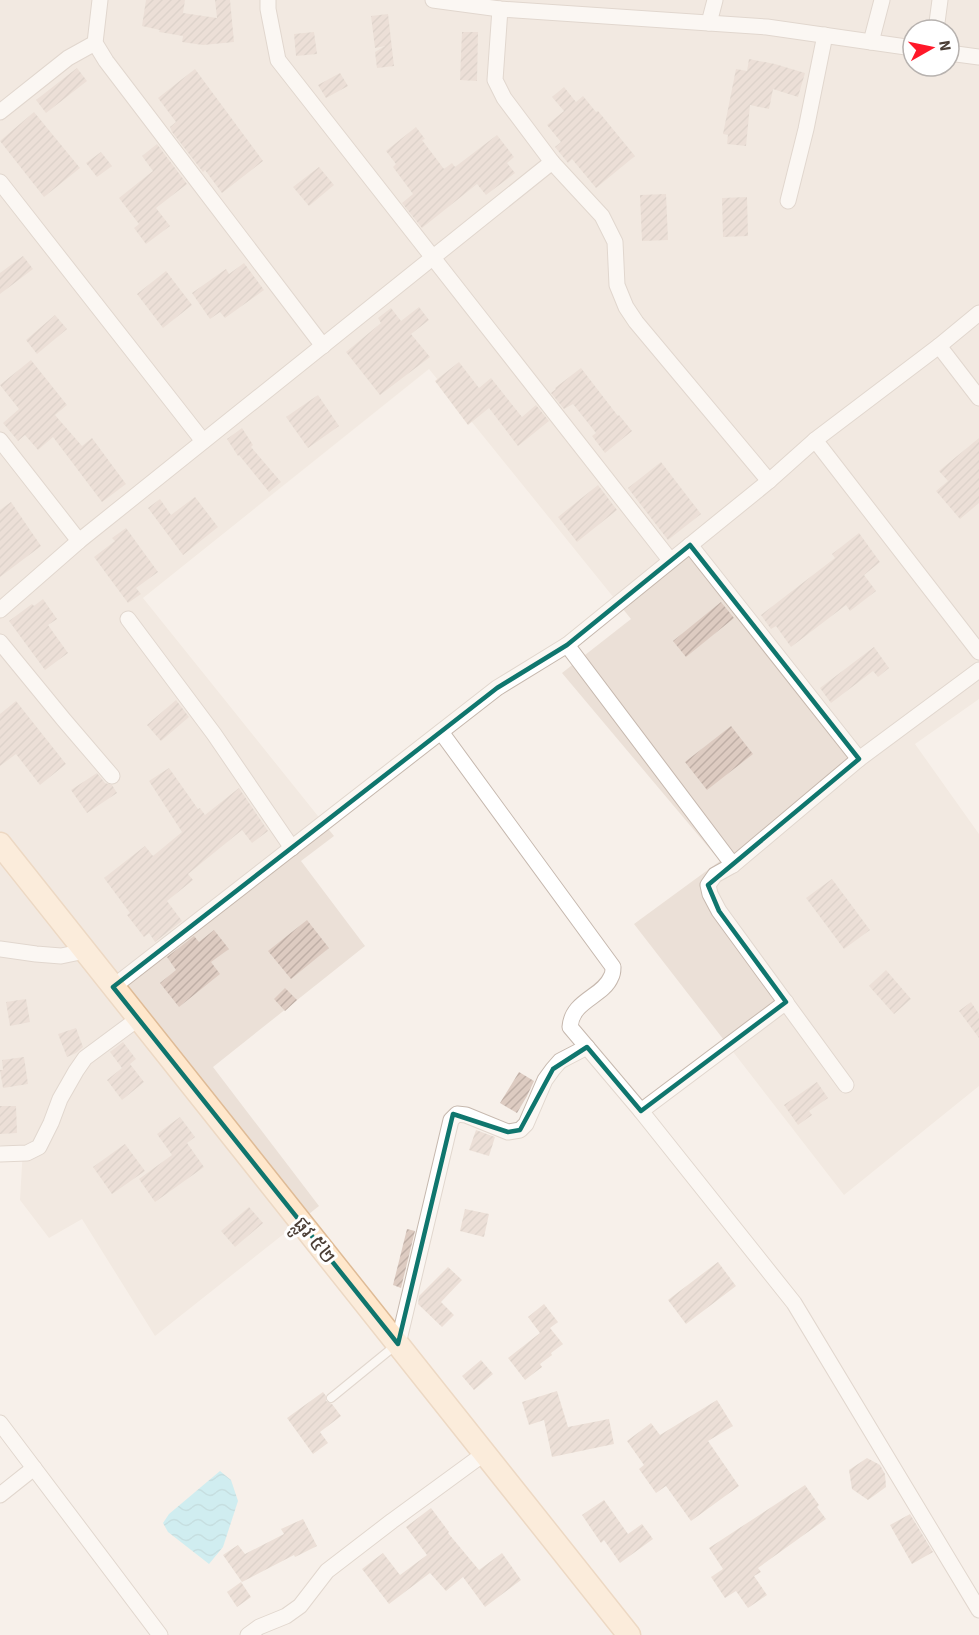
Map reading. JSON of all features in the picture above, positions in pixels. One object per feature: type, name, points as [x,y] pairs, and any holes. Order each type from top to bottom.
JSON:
[{"type":"street","points":[[100,0],[95,43],[106,61],[323,346]]},
{"type":"street","points":[[268,0],[278,60],[670,560]]},
{"type":"street","points":[[434,0],[500,9],[767,27],[901,46]]},
{"type":"street","points":[[709,22],[715,0]]},
{"type":"street","points":[[871,42],[882,0]]},
{"type":"street","points":[[938,18],[940,0]]},
{"type":"street","points":[[500,9],[495,80],[504,98],[552,162],[602,216],[615,242],[616,285],[636,322],[769,481]]},
{"type":"street","points":[[788,201],[806,129],[825,35]]},
{"type":"street","points":[[0,112],[68,58],[95,43]]},
{"type":"street","points":[[961,55],[979,57]]},
{"type":"street","points":[[0,610],[79,541],[552,162]]},
{"type":"street","points":[[0,182],[203,441]]},
{"type":"street","points":[[113,987],[497,688],[567,645],[769,481],[815,440],[979,313]]},
{"type":"street","points":[[939,346],[979,398]]},
{"type":"street","points":[[0,440],[79,541]]},
{"type":"street","points":[[815,440],[979,652]]},
{"type":"street","points":[[690,545],[859,759]]},
{"type":"street","points":[[128,619],[214,734],[292,848]]},
{"type":"street","points":[[0,642],[112,776]]},
{"type":"street","points":[[567,645],[733,865]]},
{"type":"street","points":[[846,1085],[720,911],[710,894],[708,885],[715,875],[733,865],[859,759],[979,670]]},
{"type":"street","points":[[441,732],[613,967],[611,978],[580,1006],[571,1018],[570,1027],[641,1111],[794,1303],[979,1610]]},
{"type":"street","name":"ផ្លូវ ៥២","points":[[0,844],[485,1453],[621,1628]]},
{"type":"street","points":[[0,949],[61,956],[85,951]]},
{"type":"street","points":[[641,1111],[786,1002]]},
{"type":"street","points":[[0,1154],[27,1153],[39,1147],[60,1100],[85,1058],[139,1018]]},
{"type":"street","points":[[398,1344],[451,1120],[457,1114],[466,1115],[508,1132],[520,1130],[526,1124],[545,1080],[553,1069],[560,1061],[587,1047]]},
{"type":"street","points":[[0,1423],[160,1635]]},
{"type":"street","points":[[248,1635],[286,1616],[300,1606],[327,1571],[485,1453]]},
{"type":"street","points":[[0,1495],[34,1468]]},
{"type":"lane","points":[[331,1398],[398,1344]]},
{"type":"highlighted area","points":[[690,545],[859,759],[708,885],[719,911],[786,1002],[641,1111],[587,1047],[553,1069],[520,1130],[508,1132],[453,1114],[398,1344],[113,987],[497,688],[567,645]]},
{"type":"shaded area","points":[[0,0],[979,0],[979,699],[915,744],[979,834],[979,1086],[844,1195],[634,924],[720,861],[562,673],[631,619],[429,369],[143,598],[334,836],[301,861],[365,946],[213,1067],[319,1206],[155,1336],[82,1219],[49,1238],[20,1200],[23,1148],[0,1145]]},
{"type":"water","points":[[220,1471],[231,1480],[238,1501],[223,1547],[209,1564],[168,1532],[163,1523],[169,1514]]},
{"type":"building","points":[[146,0],[185,0],[183,13],[217,18],[215,0],[230,0],[234,42],[203,45],[182,42],[183,36],[159,32],[160,30],[142,26]]},
{"type":"building","points":[[388,14],[394,66],[377,68],[375,52],[385,46],[375,48],[371,16]]},
{"type":"building","points":[[314,32],[317,54],[296,56],[294,34]]},
{"type":"building","points":[[462,32],[478,32],[477,81],[460,80]]},
{"type":"building","points":[[749,59],[805,73],[798,97],[773,89],[769,109],[750,105],[746,146],[727,144],[728,135],[723,134],[736,69],[747,71]]},
{"type":"building","points":[[77,68],[87,81],[46,113],[36,100]]},
{"type":"building","points":[[195,69],[263,161],[222,193],[172,132],[170,127],[176,122],[158,98]]},
{"type":"building","points":[[340,73],[348,86],[326,98],[318,85]]},
{"type":"building","points":[[564,87],[576,102],[583,96],[635,156],[596,188],[572,159],[568,163],[555,147],[561,142],[547,125],[564,111],[552,97]]},
{"type":"building","points":[[34,112],[80,168],[44,197],[0,141]]},
{"type":"building","points":[[416,127],[425,139],[422,140],[444,169],[452,163],[455,167],[497,135],[514,157],[507,163],[515,173],[486,195],[477,184],[422,228],[402,203],[413,194],[393,167],[396,164],[386,151]]},
{"type":"building","points":[[157,144],[187,184],[156,208],[170,226],[146,244],[134,228],[139,224],[119,198],[153,171],[142,156]]},
{"type":"building","points":[[101,152],[112,166],[97,177],[86,163]]},
{"type":"building","points":[[319,167],[334,185],[309,206],[293,187]]},
{"type":"building","points":[[666,194],[668,240],[642,241],[640,195]]},
{"type":"building","points":[[747,197],[748,236],[723,237],[722,198]]},
{"type":"building","points":[[23,256],[33,269],[0,294],[0,273]]},
{"type":"building","points":[[244,263],[264,290],[225,318],[220,312],[210,319],[192,293],[226,269],[229,274]]},
{"type":"building","points":[[166,271],[192,305],[163,328],[137,294]]},
{"type":"building","points":[[419,307],[429,320],[411,334],[430,357],[380,395],[346,352],[381,323],[378,318],[391,308],[401,321]]},
{"type":"building","points":[[55,315],[67,329],[37,354],[26,340]]},
{"type":"building","points":[[31,360],[67,405],[55,415],[82,446],[92,438],[126,484],[102,502],[53,437],[38,450],[25,435],[18,441],[3,423],[19,409],[0,385]]},
{"type":"building","points":[[459,362],[479,388],[491,378],[522,417],[536,405],[549,421],[518,446],[489,408],[468,425],[435,381]]},
{"type":"building","points":[[581,368],[632,431],[605,453],[592,436],[596,433],[573,404],[564,409],[551,393]]},
{"type":"building","points":[[318,395],[339,426],[308,448],[286,417]]},
{"type":"building","points":[[242,428],[253,445],[251,447],[281,482],[269,492],[238,456],[227,439]]},
{"type":"building","points":[[979,438],[979,503],[960,519],[936,491],[948,481],[939,471]]},
{"type":"building","points":[[661,462],[701,514],[668,540],[628,488]]},
{"type":"building","points":[[598,485],[617,510],[577,542],[558,517]]},
{"type":"building","points":[[195,497],[218,527],[183,555],[148,508],[160,499],[171,515]]},
{"type":"building","points":[[11,502],[41,546],[0,577],[0,510]]},
{"type":"building","points":[[126,528],[158,572],[136,588],[141,594],[128,603],[94,557],[115,541],[112,538]]},
{"type":"building","points":[[859,533],[880,562],[864,575],[876,591],[850,611],[846,605],[791,647],[776,626],[771,629],[761,615],[835,558],[832,554]]},
{"type":"building","points":[[43,599],[57,619],[48,625],[68,653],[45,670],[9,621]]},
{"type":"building","points":[[721,602],[734,618],[686,657],[673,641]]},
{"type":"building","points":[[874,647],[889,668],[878,677],[873,671],[831,703],[820,688]]},
{"type":"building","points":[[176,700],[189,717],[161,741],[147,725]]},
{"type":"building","points":[[16,701],[66,764],[40,785],[16,754],[0,766],[0,714]]},
{"type":"building","points":[[731,726],[753,754],[707,790],[685,762]]},
{"type":"building","points":[[169,768],[198,809],[200,808],[205,815],[239,788],[268,831],[252,843],[242,830],[188,874],[193,880],[167,901],[182,921],[155,942],[149,933],[144,937],[127,915],[130,913],[104,878],[145,846],[153,856],[182,832],[149,781]]},
{"type":"building","points":[[97,773],[105,783],[112,785],[117,793],[87,813],[71,790]]},
{"type":"building","points":[[832,879],[870,930],[844,949],[806,898]]},
{"type":"building","points":[[307,920],[329,948],[291,979],[268,951]]},
{"type":"building","points":[[214,930],[229,949],[211,962],[220,974],[179,1007],[160,983],[176,970],[167,957],[194,936],[199,942]]},
{"type":"building","points":[[886,970],[911,999],[894,1014],[869,986]]},
{"type":"building","points":[[285,988],[297,1000],[285,1011],[274,999]]},
{"type":"building","points":[[26,999],[30,1022],[10,1026],[6,1002]]},
{"type":"building","points":[[971,1002],[979,1014],[979,1038],[959,1011]]},
{"type":"building","points":[[76,1028],[83,1047],[67,1057],[58,1034]]},
{"type":"building","points":[[123,1042],[136,1059],[130,1064],[144,1082],[122,1100],[107,1080],[122,1068],[110,1052]]},
{"type":"building","points":[[24,1057],[28,1084],[3,1088],[0,1070],[3,1070],[2,1060]]},
{"type":"building","points":[[519,1072],[534,1081],[517,1113],[500,1103]]},
{"type":"building","points":[[817,1082],[828,1098],[809,1111],[812,1115],[798,1125],[784,1105]]},
{"type":"building","points":[[0,1106],[16,1106],[17,1133],[0,1134]]},
{"type":"building","points":[[180,1117],[195,1137],[187,1143],[204,1167],[155,1202],[139,1179],[172,1155],[157,1134]]},
{"type":"building","points":[[476,1130],[495,1137],[489,1156],[469,1150]]},
{"type":"building","points":[[125,1144],[145,1171],[112,1194],[93,1167]]},
{"type":"building","points":[[249,1207],[263,1223],[235,1247],[221,1231]]},
{"type":"building","points":[[465,1209],[489,1214],[484,1237],[460,1231]]},
{"type":"building","points":[[407,1229],[415,1231],[401,1288],[393,1285]]},
{"type":"building","points":[[718,1262],[736,1286],[686,1324],[668,1300]]},
{"type":"building","points":[[448,1267],[462,1280],[441,1302],[454,1315],[442,1327],[418,1304],[419,1296]]},
{"type":"building","points":[[544,1304],[558,1322],[550,1328],[563,1344],[540,1364],[542,1367],[525,1380],[508,1358],[540,1333],[528,1317]]},
{"type":"building","points":[[481,1360],[493,1374],[474,1390],[462,1376]]},
{"type":"building","points":[[557,1391],[568,1427],[609,1419],[614,1444],[552,1457],[544,1420],[529,1425],[522,1402]]},
{"type":"building","points":[[323,1392],[326,1401],[332,1404],[341,1416],[320,1432],[328,1443],[313,1454],[287,1418]]},
{"type":"building","points":[[717,1400],[733,1426],[708,1441],[739,1486],[691,1521],[666,1486],[656,1493],[639,1469],[644,1465],[627,1441],[651,1423],[660,1435]]},
{"type":"building","points":[[867,1458],[880,1465],[885,1474],[886,1487],[868,1500],[852,1489],[849,1470]]},
{"type":"building","points":[[805,1485],[826,1519],[758,1568],[761,1572],[754,1576],[767,1595],[748,1608],[736,1591],[725,1598],[711,1577],[723,1569],[709,1548]]},
{"type":"building","points":[[604,1500],[628,1534],[642,1524],[653,1539],[620,1563],[604,1540],[601,1543],[582,1515]]},
{"type":"building","points":[[431,1508],[448,1533],[479,1570],[502,1553],[521,1580],[485,1607],[463,1577],[446,1591],[430,1573],[389,1604],[362,1569],[383,1553],[400,1575],[427,1555],[406,1527]]},
{"type":"building","points":[[910,1514],[933,1552],[912,1564],[890,1525]]},
{"type":"building","points":[[303,1519],[317,1546],[295,1557],[294,1555],[242,1582],[223,1555],[238,1545],[245,1554],[284,1534],[281,1529]]},
{"type":"building","points":[[241,1582],[251,1597],[237,1607],[227,1592]]}]
